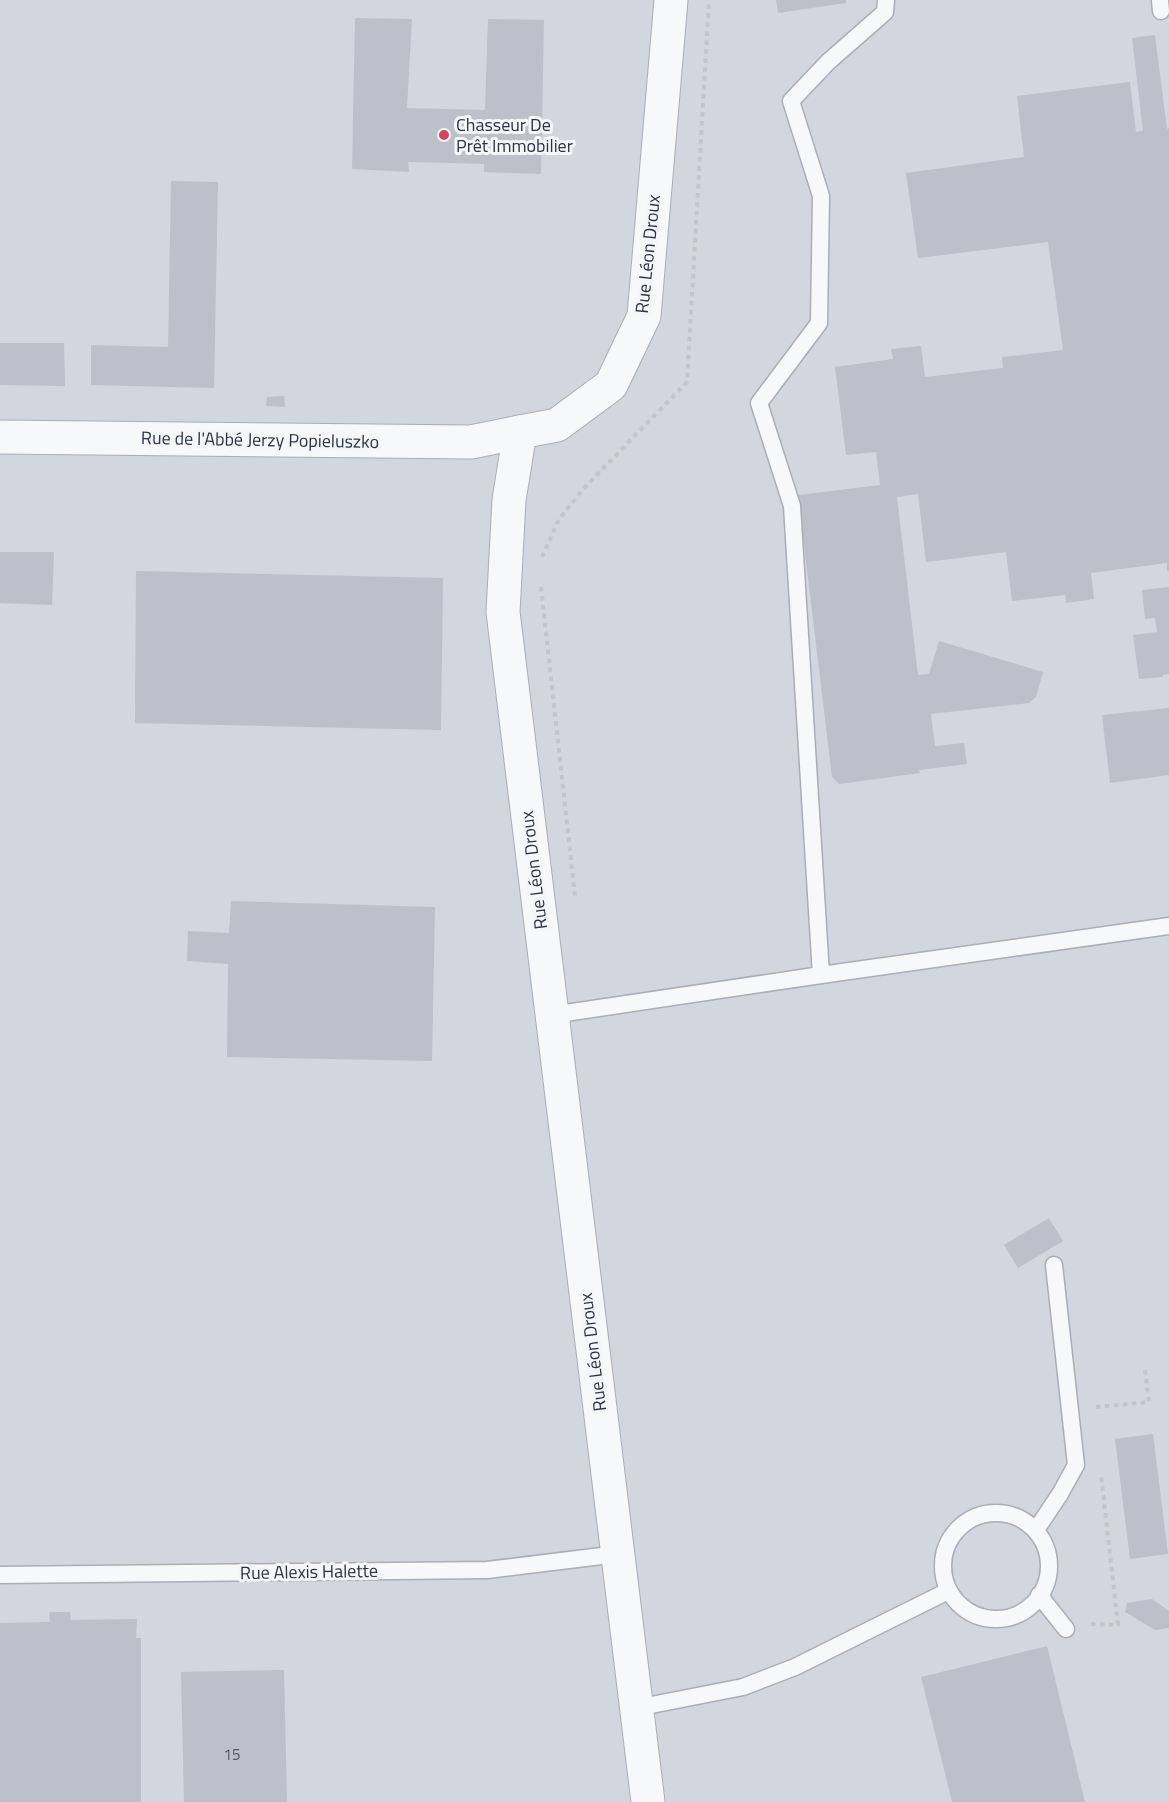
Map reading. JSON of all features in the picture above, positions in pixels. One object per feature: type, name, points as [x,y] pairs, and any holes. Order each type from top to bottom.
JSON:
[{"type":"street","name":"Rue Léon Droux","points":[[648,1802],[503,612],[509,500],[520,432],[557,425],[611,385],[644,316],[672,0]]},
{"type":"street","name":"Rue de l'Abbé Jerzy Popieluszko","points":[[0,437],[471,442],[520,432]]},
{"type":"lane","points":[[821,975],[792,506],[759,403],[819,323],[821,196],[791,102],[828,62],[885,12],[886,0]]},
{"type":"lane","points":[[552,1015],[1169,926]]},
{"type":"lane","points":[[1036,1530],[1076,1465],[1054,1265]]},
{"type":"lane","points":[[1001,1512],[1020,1518],[1036,1530],[1047,1548],[1050,1567],[1046,1587],[1032,1606],[1012,1617],[989,1620],[967,1612],[951,1596],[942,1574],[943,1555],[950,1536],[964,1522],[982,1513],[1001,1512]]},
{"type":"lane","name":"Rue Alexis Halette","points":[[0,1575],[487,1570],[618,1554]]},
{"type":"lane","points":[[636,1708],[743,1687],[795,1667],[948,1591]]},
{"type":"lane","points":[[1039,1595],[1064,1626]]},
{"type":"path","points":[[1095,1418],[1094,1407],[1149,1402],[1145,1370]]},
{"type":"path","points":[[1064,1626],[1118,1625],[1100,1464]]},
{"type":"shaded area","points":[[0,0],[1169,0],[1169,1802],[0,1802]]},
{"type":"building","points":[[776,0],[846,0],[846,3],[778,13]]},
{"type":"building","points":[[355,18],[412,19],[407,108],[485,110],[488,19],[544,20],[541,174],[484,172],[484,164],[454,163],[408,162],[409,172],[352,169]]},
{"type":"building","points":[[1155,35],[1167,129],[1169,128],[1169,571],[1167,571],[1167,563],[1091,573],[1094,599],[1066,603],[1065,595],[1012,601],[1006,552],[926,562],[918,494],[897,497],[918,675],[929,674],[939,641],[1043,672],[1036,697],[1029,703],[931,714],[935,746],[964,743],[967,764],[839,784],[832,777],[798,495],[880,485],[876,452],[846,455],[835,367],[893,359],[891,349],[921,346],[925,377],[1003,368],[1002,357],[1063,350],[1048,242],[918,258],[906,173],[1024,157],[1017,96],[1130,82],[1136,132],[1143,131],[1132,38]]},
{"type":"building","points":[[171,181],[218,182],[214,388],[91,385],[91,345],[168,347]]},
{"type":"building","points":[[0,343],[64,343],[65,386],[0,385]]},
{"type":"building","points":[[284,396],[285,407],[266,406],[267,397]]},
{"type":"building","points":[[0,552],[54,552],[52,605],[0,603]]},
{"type":"building","points":[[136,571],[443,578],[441,730],[135,723]]},
{"type":"building","points":[[1169,587],[1169,674],[1163,677],[1139,679],[1133,635],[1157,632],[1155,618],[1145,619],[1142,590]]},
{"type":"building","points":[[1169,708],[1169,775],[1110,783],[1102,715]]},
{"type":"building","points":[[231,901],[435,907],[432,1061],[227,1057],[228,964],[187,961],[188,931],[229,933]]},
{"type":"building","points":[[1049,1218],[1063,1241],[1018,1268],[1004,1245]]},
{"type":"building","points":[[1153,1434],[1168,1554],[1130,1559],[1115,1439]]},
{"type":"building","points":[[1152,1599],[1169,1611],[1169,1628],[1155,1630],[1125,1612],[1127,1603]]},
{"type":"building","points":[[49,1612],[70,1612],[71,1620],[137,1619],[136,1638],[141,1638],[141,1802],[0,1802],[0,1623],[50,1622]]},
{"type":"building","points":[[1047,1646],[1085,1802],[952,1802],[921,1677]]},
{"type":"building","points":[[284,1670],[287,1802],[184,1802],[181,1672]]},
{"type":"place","name":"Chasseur De Prêt Immobilier","points":[[444,135]]}]
